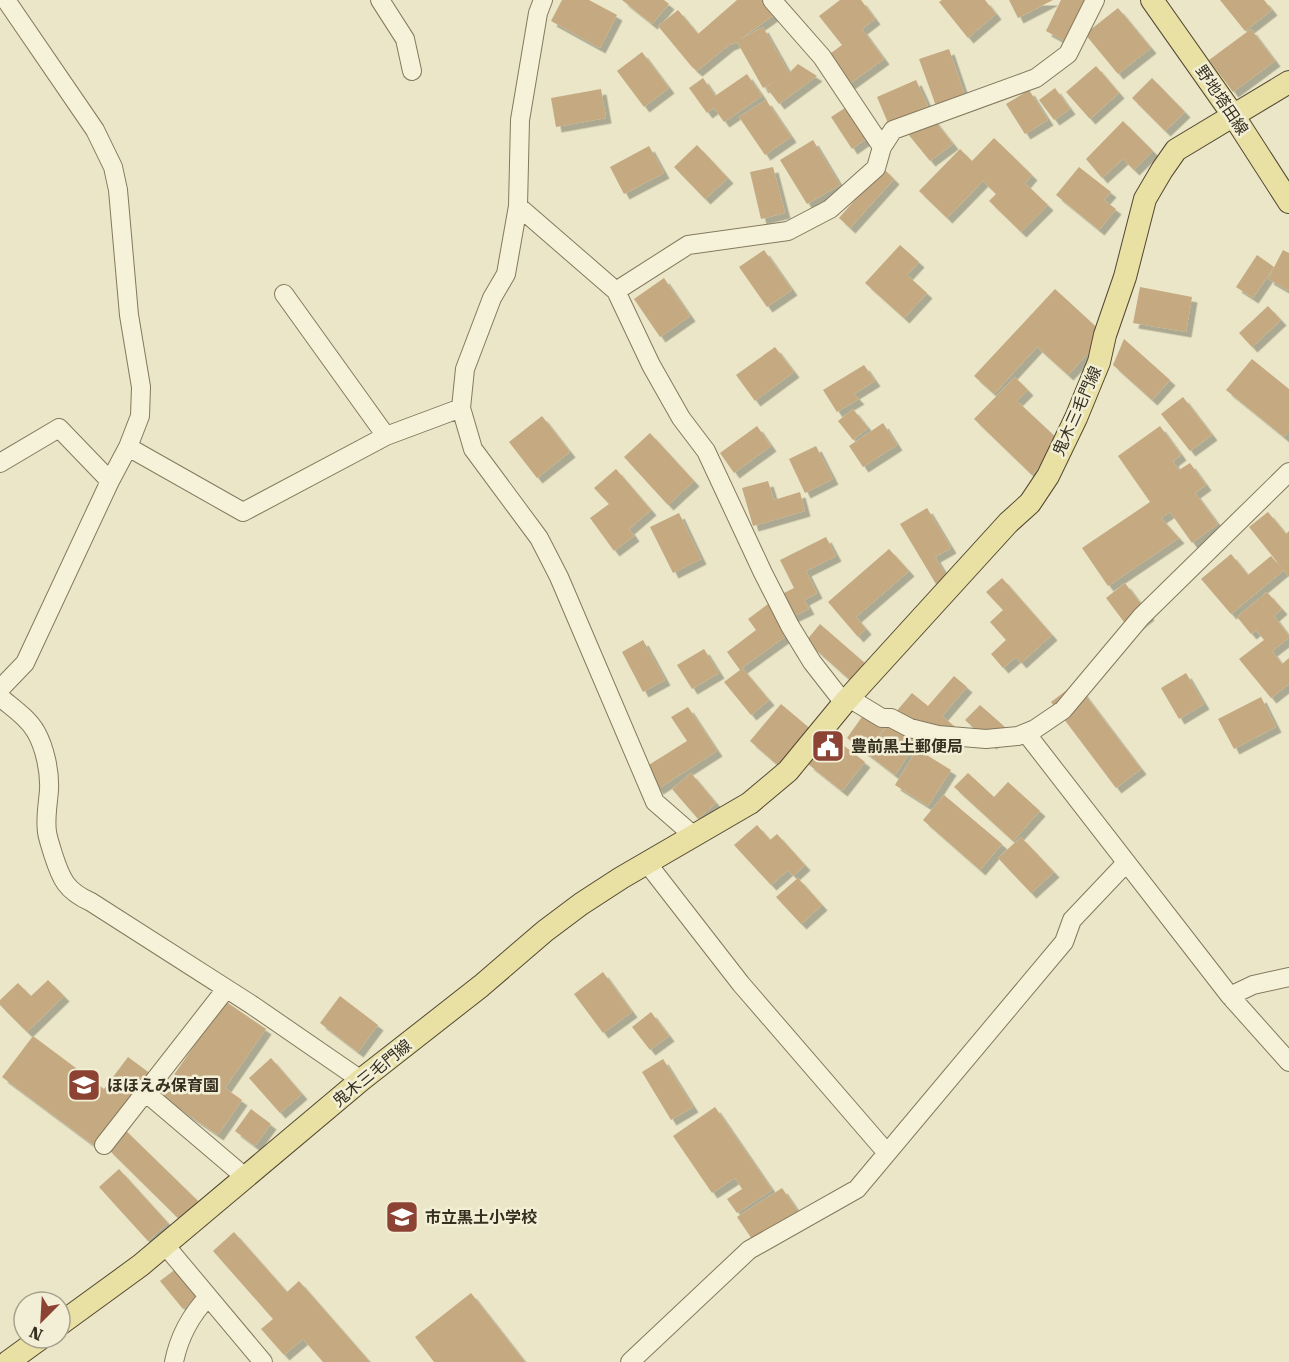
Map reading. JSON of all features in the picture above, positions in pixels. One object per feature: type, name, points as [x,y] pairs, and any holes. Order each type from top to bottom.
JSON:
[{"type":"main road","name":"野地塔田線","points":[[1152,0],[1233,115],[1289,202]]},
{"type":"main road","name":"鬼木三毛門線","points":[[72,1315],[141,1265],[361,1080],[481,987],[554,924],[647,863],[750,803],[788,771],[846,701],[1008,523],[1030,502],[1048,476],[1099,363],[1105,335],[1125,277],[1145,199],[1176,150],[1289,82]]},
{"type":"main road","points":[[8,1362],[24,1350]]},
{"type":"street","points":[[0,689],[25,663],[128,447],[140,416],[141,387],[129,315],[118,190],[113,167],[95,130],[6,0]]},
{"type":"street","points":[[380,0],[405,39],[412,70]]},
{"type":"street","points":[[543,0],[538,13],[520,120],[518,206],[506,274],[492,298],[465,369],[461,408],[473,450],[539,538],[559,578],[655,802],[694,836]]},
{"type":"street","points":[[772,0],[822,57],[882,147]]},
{"type":"street","points":[[615,291],[688,245],[788,231],[830,209],[876,168],[882,147],[893,130],[1036,78],[1068,54],[1095,0]]},
{"type":"street","points":[[518,206],[615,291],[651,365],[681,418],[706,451],[763,573],[790,626],[812,662],[846,701],[882,718],[891,718],[910,728],[938,735],[986,739],[1018,736],[1035,729],[1063,710],[1141,617],[1289,472]]},
{"type":"street","points":[[284,294],[386,436]]},
{"type":"street","points":[[128,447],[243,512],[386,436],[461,408]]},
{"type":"street","points":[[0,463],[59,428],[110,481]]},
{"type":"street","points":[[0,697],[26,719],[36,731],[41,743],[49,780],[47,831],[63,881],[78,896],[91,902],[226,989],[361,1080]]},
{"type":"street","points":[[1026,733],[1230,996],[1289,1062]]},
{"type":"street","points":[[647,863],[741,984],[887,1152]]},
{"type":"street","points":[[630,1362],[749,1250],[857,1189],[1064,942],[1072,920],[1126,863]]},
{"type":"street","points":[[1230,996],[1253,985],[1289,977]]},
{"type":"street","points":[[104,1144],[226,989]]},
{"type":"street","points":[[145,1092],[245,1177]]},
{"type":"street","points":[[165,1245],[263,1362]]},
{"type":"street","points":[[174,1362],[178,1343],[197,1309],[208,1297]]},
{"type":"building","points":[[562,0],[589,0],[617,15],[600,48],[551,21]]},
{"type":"building","points":[[622,0],[664,0],[669,4],[652,24]]},
{"type":"building","points":[[737,0],[763,0],[774,15],[739,40],[763,27],[789,73],[798,64],[817,76],[779,104],[766,87],[779,79],[763,88],[737,42],[729,45],[697,71],[658,26],[678,10],[698,34]]},
{"type":"building","points":[[840,0],[861,0],[875,19],[862,29],[884,59],[848,85],[827,56],[842,45],[819,16]]},
{"type":"building","points":[[942,0],[985,0],[996,14],[968,38],[939,2]]},
{"type":"building","points":[[1009,0],[1053,0],[1018,18]]},
{"type":"building","points":[[1061,0],[1090,0],[1068,43],[1046,31]]},
{"type":"building","points":[[1220,0],[1264,0],[1272,10],[1245,31]]},
{"type":"building","points":[[1118,8],[1151,48],[1118,74],[1085,34]]},
{"type":"building","points":[[1251,29],[1275,61],[1233,92],[1209,60]]},
{"type":"building","points":[[949,49],[965,96],[936,106],[919,59]]},
{"type":"building","points":[[642,52],[669,88],[644,107],[617,71]]},
{"type":"building","points":[[1096,66],[1119,93],[1090,119],[1066,92]]},
{"type":"building","points":[[747,74],[762,96],[724,122],[714,108],[707,113],[689,88],[703,78],[715,96]]},
{"type":"building","points":[[1152,78],[1185,112],[1165,131],[1132,98]]},
{"type":"building","points":[[916,80],[928,106],[888,123],[877,97]]},
{"type":"building","points":[[1055,88],[1070,109],[1054,120],[1039,100]]},
{"type":"building","points":[[601,89],[606,118],[556,127],[551,98]]},
{"type":"building","points":[[1029,90],[1048,120],[1025,134],[1006,104]]},
{"type":"building","points":[[766,100],[791,137],[765,155],[739,117]]},
{"type":"building","points":[[848,106],[869,137],[852,149],[831,117]]},
{"type":"building","points":[[931,116],[953,144],[930,161],[908,134]]},
{"type":"building","points":[[1123,121],[1153,151],[1134,170],[1123,159],[1102,178],[1086,159]]},
{"type":"building","points":[[994,138],[1032,175],[1025,183],[1048,205],[1021,232],[989,201],[996,194],[983,181],[947,218],[919,191],[960,149],[972,161]]},
{"type":"building","points":[[813,140],[840,185],[807,204],[780,160]]},
{"type":"building","points":[[697,145],[728,178],[705,199],[674,167]]},
{"type":"building","points":[[649,146],[664,173],[624,194],[610,167]]},
{"type":"building","points":[[773,167],[785,213],[761,219],[750,172]]},
{"type":"building","points":[[1079,167],[1111,192],[1104,200],[1116,209],[1099,230],[1056,195]]},
{"type":"building","points":[[883,168],[894,179],[850,228],[839,218]]},
{"type":"building","points":[[900,245],[919,262],[907,275],[927,293],[904,318],[865,283]]},
{"type":"building","points":[[764,250],[792,290],[767,307],[739,267]]},
{"type":"building","points":[[1283,250],[1289,253],[1289,291],[1268,279]]},
{"type":"building","points":[[1257,255],[1274,267],[1253,298],[1236,287]]},
{"type":"building","points":[[664,278],[690,316],[660,337],[634,299]]},
{"type":"building","points":[[1140,287],[1192,297],[1186,332],[1133,323]]},
{"type":"building","points":[[1055,289],[1105,335],[1068,375],[1037,347],[994,394],[974,376]]},
{"type":"building","points":[[1268,306],[1281,320],[1252,347],[1239,333]]},
{"type":"building","points":[[1124,339],[1170,380],[1152,400],[1113,365]]},
{"type":"building","points":[[775,347],[794,372],[755,401],[736,375]]},
{"type":"building","points":[[1252,359],[1289,389],[1289,431],[1284,437],[1226,390]]},
{"type":"building","points":[[864,365],[875,381],[854,394],[859,399],[837,412],[823,390]]},
{"type":"building","points":[[1015,377],[1028,390],[1017,401],[1062,443],[1032,475],[974,419]]},
{"type":"building","points":[[1183,397],[1212,435],[1190,451],[1161,414]]},
{"type":"building","points":[[853,409],[868,428],[853,440],[838,421]]},
{"type":"building","points":[[542,416],[570,452],[537,478],[509,442]]},
{"type":"building","points":[[883,423],[897,445],[863,467],[849,446]]},
{"type":"building","points":[[757,426],[771,446],[734,473],[720,453]]},
{"type":"building","points":[[1160,426],[1181,455],[1173,461],[1179,470],[1190,463],[1206,485],[1195,493],[1218,524],[1192,543],[1170,512],[1161,518],[1179,538],[1108,586],[1082,548],[1150,502],[1118,456]]},
{"type":"building","points":[[650,433],[694,481],[668,505],[624,457]]},
{"type":"building","points":[[816,446],[833,479],[805,493],[789,459]]},
{"type":"building","points":[[616,469],[651,510],[629,529],[634,536],[614,551],[590,518],[609,504],[594,488]]},
{"type":"building","points":[[768,481],[774,500],[800,492],[805,511],[753,526],[742,488]]},
{"type":"building","points":[[927,508],[951,548],[935,557],[947,577],[936,584],[900,524]]},
{"type":"building","points":[[1268,512],[1286,534],[1289,531],[1289,577],[1284,570],[1231,614],[1201,579],[1231,554],[1248,575],[1271,556],[1282,568],[1249,527]]},
{"type":"building","points":[[679,513],[701,559],[673,573],[650,527]]},
{"type":"building","points":[[826,537],[836,556],[806,571],[817,593],[804,600],[809,609],[792,617],[780,595],[794,588],[780,560]]},
{"type":"building","points":[[889,549],[909,571],[856,617],[866,629],[858,637],[828,602]]},
{"type":"building","points":[[1002,578],[1052,635],[1021,663],[1016,657],[1003,668],[991,654],[1006,640],[990,622],[1003,610],[986,592]]},
{"type":"building","points":[[1125,583],[1149,615],[1130,630],[1106,598]]},
{"type":"building","points":[[1267,592],[1282,609],[1274,616],[1289,636],[1272,651],[1282,664],[1289,658],[1289,684],[1271,698],[1239,659],[1264,640],[1256,630],[1251,634],[1237,617]]},
{"type":"building","points":[[768,604],[789,634],[742,668],[769,700],[751,715],[724,682],[740,670],[727,652],[756,630],[748,619]]},
{"type":"building","points":[[820,624],[866,664],[851,681],[806,641]]},
{"type":"building","points":[[643,640],[665,680],[643,692],[622,652]]},
{"type":"building","points":[[704,649],[719,673],[692,689],[677,665]]},
{"type":"building","points":[[1186,673],[1204,704],[1179,719],[1161,688]]},
{"type":"building","points":[[954,676],[967,687],[942,716],[959,730],[948,742],[895,713],[912,693],[928,706]]},
{"type":"building","points":[[1076,683],[1141,769],[1116,788],[1051,702]]},
{"type":"building","points":[[1261,697],[1276,727],[1234,749],[1218,719]]},
{"type":"building","points":[[781,704],[813,731],[781,768],[750,741]]},
{"type":"building","points":[[871,704],[891,718],[874,743],[893,719],[920,737],[895,775],[847,738]]},
{"type":"building","points":[[980,705],[1006,728],[991,744],[965,720]]},
{"type":"building","points":[[688,707],[717,751],[658,789],[644,768],[687,741],[671,717]]},
{"type":"building","points":[[830,735],[865,762],[842,791],[808,764]]},
{"type":"building","points":[[917,749],[951,770],[928,806],[895,785]]},
{"type":"building","points":[[691,773],[716,803],[698,819],[672,789]]},
{"type":"building","points":[[968,773],[994,797],[1008,782],[1040,811],[1013,841],[954,787]]},
{"type":"building","points":[[944,795],[1002,844],[980,870],[923,820]]},
{"type":"building","points":[[757,825],[770,840],[777,834],[805,865],[793,876],[788,870],[771,885],[734,845]]},
{"type":"building","points":[[1021,837],[1054,872],[1031,893],[998,858]]},
{"type":"building","points":[[798,878],[822,905],[801,924],[776,897]]},
{"type":"building","points":[[603,972],[632,1012],[603,1033],[574,994]]},
{"type":"building","points":[[48,980],[64,996],[27,1032],[0,1005],[0,1000],[18,983],[31,996]]},
{"type":"building","points":[[340,996],[378,1025],[358,1052],[320,1023]]},
{"type":"building","points":[[225,1001],[266,1029],[225,1088],[242,1100],[218,1135],[160,1095]]},
{"type":"building","points":[[651,1012],[669,1036],[650,1050],[632,1027]]},
{"type":"building","points":[[33,1036],[104,1089],[128,1057],[151,1074],[96,1147],[2,1077]]},
{"type":"building","points":[[271,1058],[302,1094],[280,1113],[249,1078]]},
{"type":"building","points":[[663,1059],[693,1107],[671,1120],[642,1072]]},
{"type":"building","points":[[715,1107],[772,1190],[737,1213],[727,1199],[742,1189],[735,1178],[712,1193],[673,1136]]},
{"type":"building","points":[[251,1109],[271,1124],[255,1146],[235,1131]]},
{"type":"building","points":[[122,1127],[198,1201],[180,1220],[108,1149]]},
{"type":"building","points":[[119,1169],[168,1223],[148,1241],[99,1187]]},
{"type":"building","points":[[782,1188],[799,1213],[754,1242],[737,1217]]},
{"type":"building","points":[[234,1232],[287,1292],[299,1281],[370,1362],[323,1362],[303,1339],[284,1355],[261,1329],[273,1319],[213,1251]]},
{"type":"building","points":[[177,1268],[199,1296],[183,1309],[160,1281]]},
{"type":"building","points":[[471,1293],[525,1362],[434,1362],[415,1337]]},
{"type":"place","name":"豊前黒土郵便局","points":[[828,746]]},
{"type":"place","name":"ほほえみ保育園","points":[[84,1085]]},
{"type":"place","name":"市立黒土小学校","points":[[402,1217]]}]
